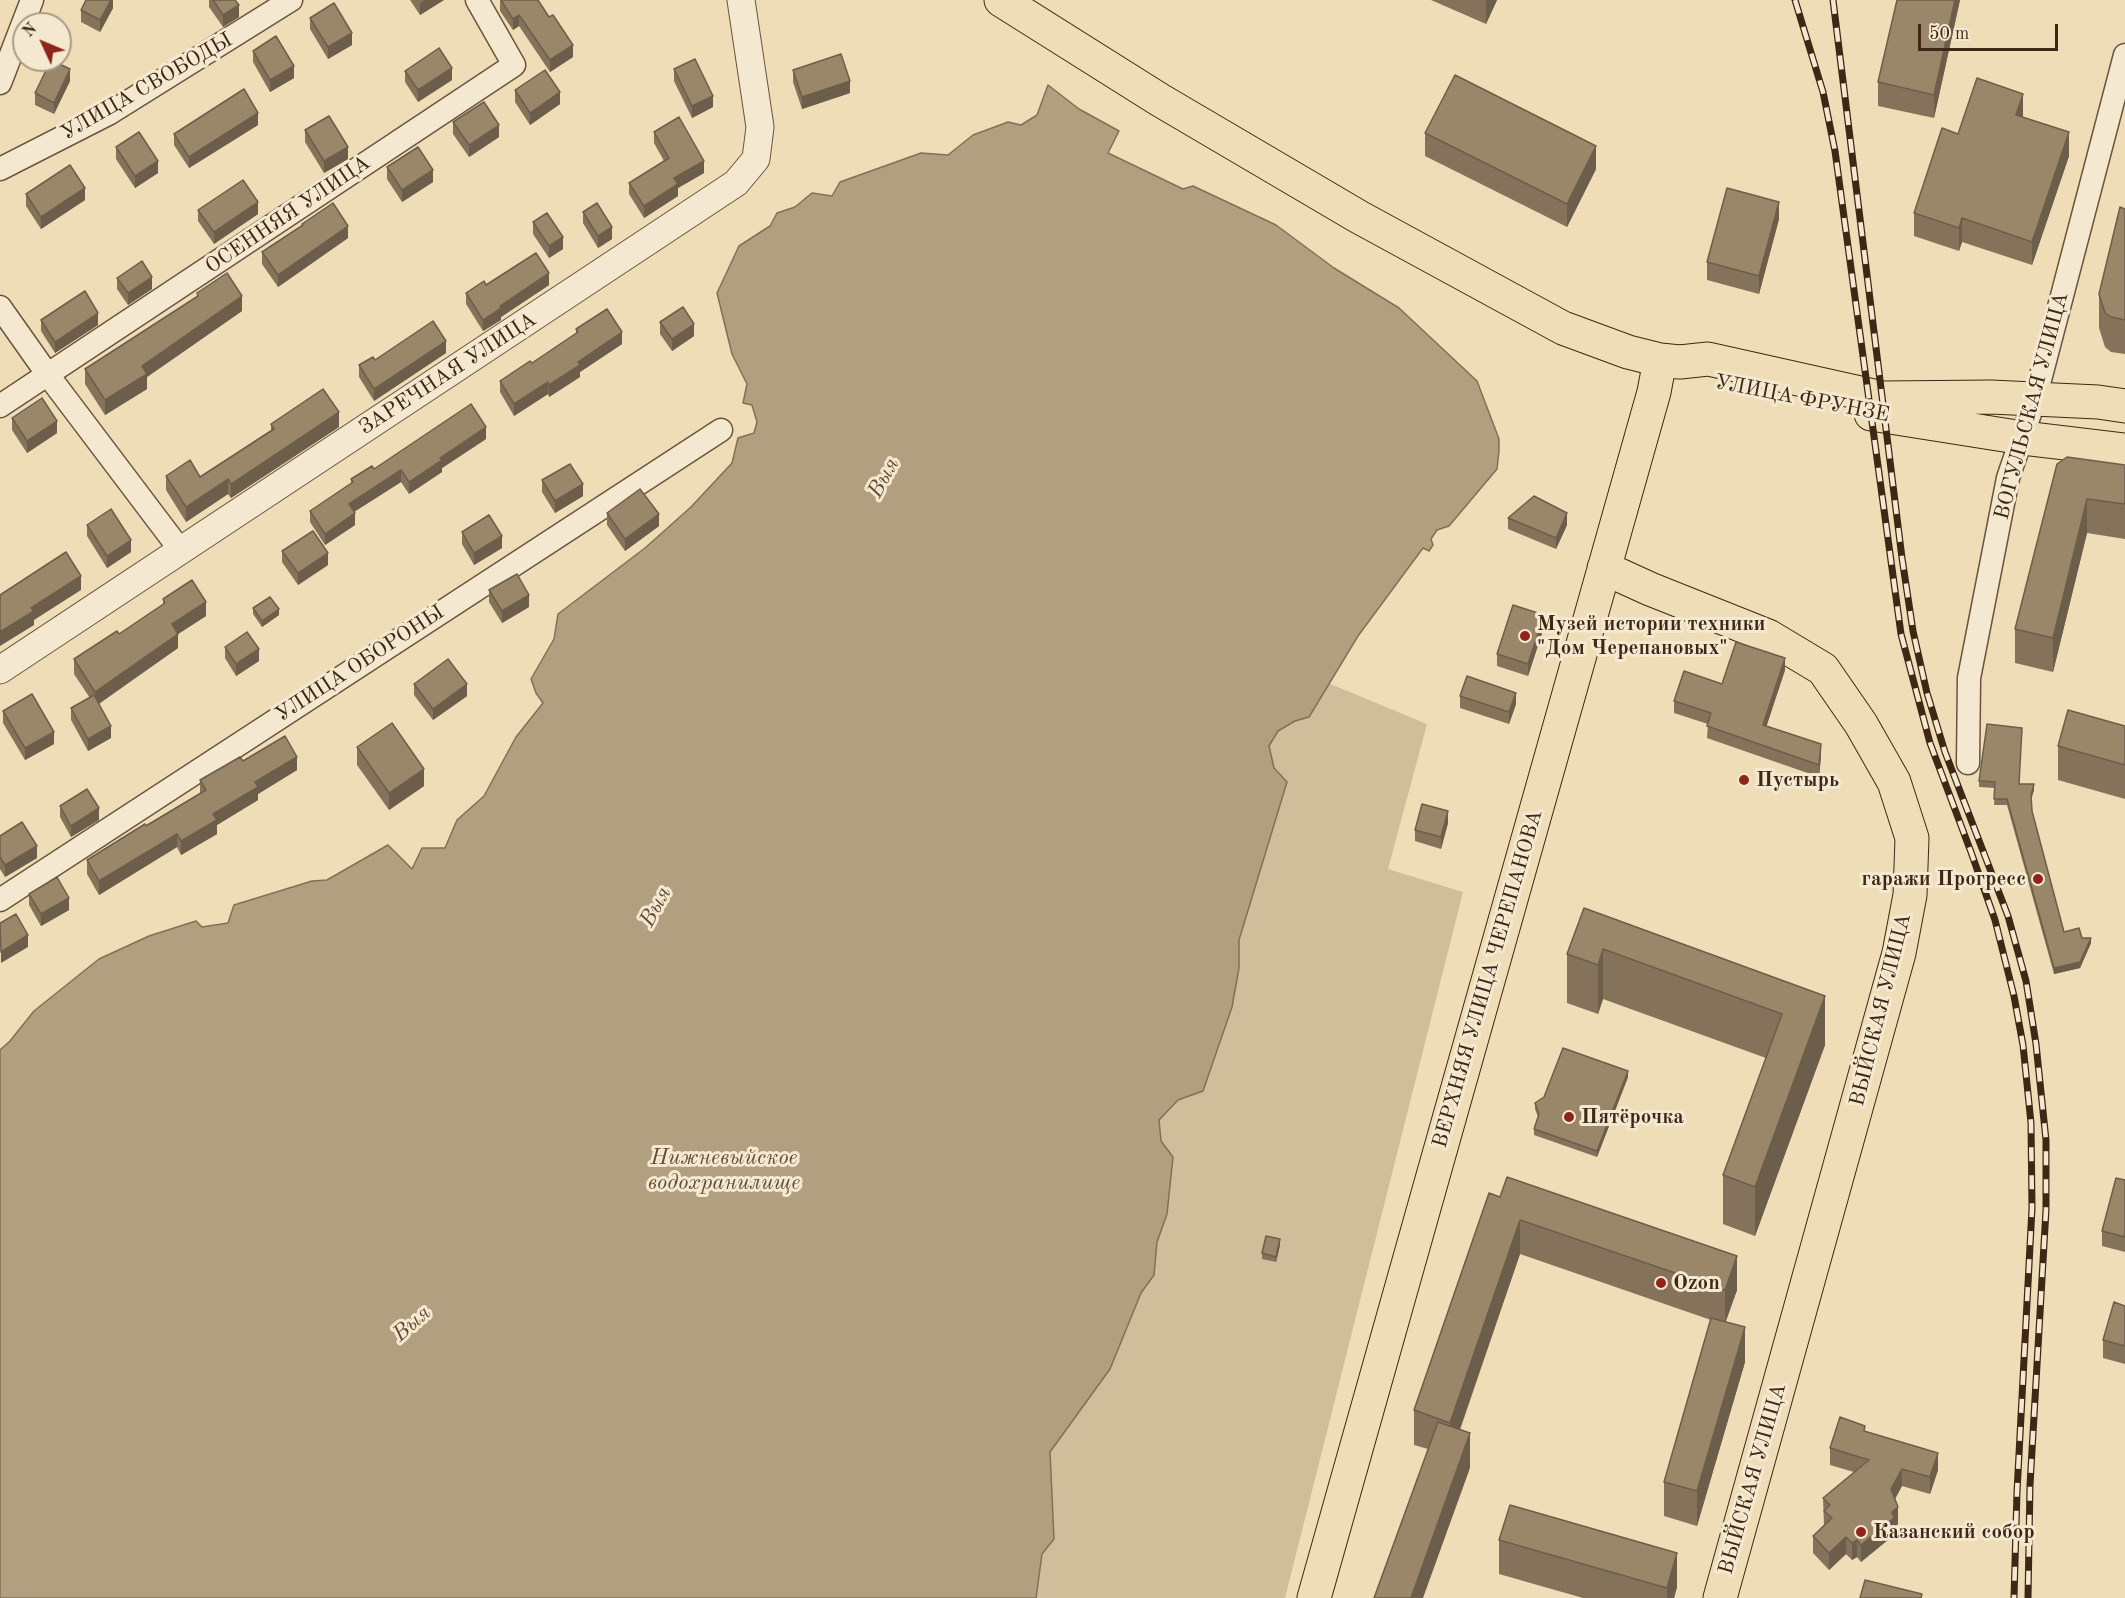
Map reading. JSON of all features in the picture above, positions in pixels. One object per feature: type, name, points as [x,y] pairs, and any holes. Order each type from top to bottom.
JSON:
[{"type":"main road","points":[[1001,0],[1160,100],[1359,216],[1563,328],[1628,352],[1670,361]]},
{"type":"main road","name":"УЛИЦА ФРУНЗЕ","points":[[1670,361],[1708,359],[1883,398],[1991,397],[2098,402],[2125,406]]},
{"type":"main road","name":"УЛИЦА ФРУНЗЕ","points":[[1670,361],[1710,382],[1759,394],[2023,438],[2125,450]]},
{"type":"main road","name":"ВЕРХНЯЯ УЛИЦА ЧЕРЕПАНОВА","points":[[1314,1598],[1654,392],[1670,361]]},
{"type":"main road","name":"ВЫЙСКАЯ УЛИЦА","points":[[1604,568],[1768,636],[1823,669],[1861,724],[1894,782],[1912,838],[1910,895],[1899,952],[1720,1598]]},
{"type":"street","points":[[0,83],[32,0]]},
{"type":"street","name":"УЛИЦА СВОБОДЫ","points":[[0,169],[111,113],[291,0]]},
{"type":"street","name":"ОСЕННЯЯ УЛИЦА","points":[[0,406],[514,65],[477,0]]},
{"type":"street","name":"ЗАРЕЧНАЯ УЛИЦА","points":[[0,670],[736,183],[756,159],[760,127],[741,0]]},
{"type":"street","name":"ВОГУЛЬСКАЯ УЛИЦА","points":[[1968,763],[1969,678],[2008,478],[2035,399],[2125,55]]},
{"type":"street","points":[[0,307],[48,375],[181,551]]},
{"type":"street","name":"УЛИЦА ОБОРОНЫ","points":[[0,900],[721,430]]},
{"type":"shaded area","points":[[1328,683],[1427,724],[1388,869],[1463,892],[1285,1598],[1036,1598],[1042,1554],[1054,1539],[1050,1452],[1110,1369],[1141,1293],[1154,1275],[1157,1242],[1167,1214],[1159,1120],[1178,1100],[1203,1091],[1239,968],[1239,940],[1287,782],[1274,768],[1269,747],[1278,731],[1295,721],[1309,717]]},
{"type":"water","name":"Нижневыйское водохранилище","points":[[1048,85],[1079,109],[1119,131],[1108,153],[1183,189],[1193,186],[1276,225],[1334,268],[1399,308],[1477,381],[1499,439],[1499,451],[1497,469],[1449,526],[1437,530],[1431,539],[1433,545],[1429,551],[1423,548],[1358,636],[1309,717],[1295,721],[1278,731],[1269,746],[1274,768],[1287,782],[1239,940],[1239,968],[1232,1007],[1203,1091],[1178,1100],[1159,1120],[1161,1141],[1173,1157],[1167,1214],[1157,1242],[1154,1275],[1141,1293],[1110,1369],[1050,1452],[1054,1539],[1042,1554],[1036,1598],[0,1598],[0,1050],[34,1011],[99,959],[149,936],[196,921],[202,927],[228,923],[234,905],[312,881],[327,880],[388,845],[412,869],[422,848],[445,848],[457,820],[484,796],[516,737],[543,703],[531,679],[554,639],[558,614],[645,548],[691,507],[732,463],[738,438],[754,433],[757,422],[752,405],[743,403],[747,384],[732,354],[717,293],[739,246],[770,226],[777,213],[795,207],[812,193],[832,196],[840,182],[921,153],[948,155],[973,135],[1008,122],[1021,125],[1037,115]]},
{"type":"building","points":[[86,0],[111,0],[100,20],[81,10]]},
{"type":"building","points":[[213,0],[235,0],[239,5],[223,15]]},
{"type":"building","points":[[501,0],[538,0],[549,17],[553,15],[573,45],[550,60],[519,15],[513,19]]},
{"type":"building","points":[[1897,0],[1955,0],[1934,95],[1878,82]]},
{"type":"building","points":[[334,3],[352,33],[328,47],[310,18]]},
{"type":"building","points":[[276,36],[294,66],[270,80],[253,51]]},
{"type":"building","points":[[439,48],[452,68],[418,90],[405,71]]},
{"type":"building","points":[[841,54],[850,81],[802,97],[793,70]]},
{"type":"building","points":[[695,59],[713,96],[692,106],[674,69]]},
{"type":"building","points":[[545,70],[560,92],[530,113],[515,90]]},
{"type":"building","points":[[45,72],[69,72],[54,103],[35,93]]},
{"type":"building","points":[[1455,75],[1596,146],[1567,204],[1425,133]]},
{"type":"building","points":[[1977,78],[2023,94],[2016,115],[2069,132],[2032,242],[1962,218],[1959,228],[1914,213],[1942,128],[1958,134]]},
{"type":"building","points":[[244,89],[258,113],[189,157],[174,134]]},
{"type":"building","points":[[484,102],[499,125],[469,145],[453,122]]},
{"type":"building","points":[[329,116],[348,147],[324,161],[305,130]]},
{"type":"building","points":[[679,117],[704,161],[674,178],[678,184],[644,206],[629,183],[669,158],[654,132]]},
{"type":"building","points":[[139,132],[158,161],[135,176],[116,147]]},
{"type":"building","points":[[418,147],[433,170],[402,190],[387,167]]},
{"type":"building","points":[[70,165],[85,188],[41,217],[26,194]]},
{"type":"building","points":[[243,180],[258,202],[214,232],[198,210]]},
{"type":"building","points":[[1727,188],[1779,202],[1759,276],[1707,262]]},
{"type":"building","points":[[333,203],[348,226],[278,275],[262,252]]},
{"type":"building","points":[[597,203],[612,227],[598,236],[583,212]]},
{"type":"building","points":[[2120,207],[2125,209],[2125,320],[2105,313],[2099,294]]},
{"type":"building","points":[[547,213],[563,237],[549,246],[533,222]]},
{"type":"building","points":[[536,253],[549,273],[483,320],[466,293],[484,281],[486,285]]},
{"type":"building","points":[[142,261],[152,277],[128,293],[117,278]]},
{"type":"building","points":[[227,273],[242,296],[142,366],[147,374],[105,400],[85,369],[198,296],[197,293]]},
{"type":"building","points":[[85,291],[98,313],[55,342],[41,320]]},
{"type":"building","points":[[683,307],[694,324],[672,339],[660,322]]},
{"type":"building","points":[[607,309],[622,332],[578,362],[580,365],[514,404],[500,381],[530,361],[532,363],[578,332],[576,329]]},
{"type":"building","points":[[433,321],[446,341],[374,389],[359,365],[373,357],[375,360]]},
{"type":"building","points":[[323,389],[339,412],[231,484],[228,479],[186,507],[166,476],[190,460],[200,477],[274,429],[271,424]]},
{"type":"building","points":[[42,398],[57,421],[27,441],[12,418]]},
{"type":"building","points":[[471,404],[486,427],[409,482],[401,470],[349,504],[355,513],[325,534],[310,511],[353,482],[351,479],[372,466],[374,469]]},
{"type":"building","points":[[2067,457],[2125,465],[2125,504],[2087,499],[2053,638],[2015,629],[2057,464]]},
{"type":"building","points":[[570,464],[583,484],[555,501],[542,480]]},
{"type":"building","points":[[640,489],[659,514],[625,539],[607,513]]},
{"type":"building","points":[[1534,496],[1567,513],[1556,538],[1508,518]]},
{"type":"building","points":[[111,509],[131,540],[107,556],[87,525]]},
{"type":"building","points":[[489,515],[502,536],[474,553],[462,532]]},
{"type":"building","points":[[313,531],[328,553],[298,573],[282,551]]},
{"type":"building","points":[[66,552],[81,576],[31,608],[34,611],[0,632],[0,595]]},
{"type":"building","points":[[517,574],[529,595],[502,611],[489,590]]},
{"type":"building","points":[[192,580],[206,602],[172,624],[178,634],[95,692],[74,659],[117,631],[119,634],[165,603],[163,599]]},
{"type":"building","points":[[270,597],[279,609],[262,621],[253,608]]},
{"type":"building","points":[[1513,605],[1544,615],[1528,664],[1497,654]]},
{"type":"building","points":[[247,632],[259,649],[236,664],[225,647]]},
{"type":"building","points":[[1736,642],[1785,658],[1763,725],[1821,744],[1819,765],[1707,726],[1711,713],[1674,701],[1684,671],[1722,684]]},
{"type":"building","points":[[448,659],[467,684],[433,709],[414,684]]},
{"type":"building","points":[[1467,676],[1516,693],[1509,712],[1460,696]]},
{"type":"building","points":[[32,694],[54,732],[25,748],[3,711]]},
{"type":"building","points":[[94,695],[111,726],[88,739],[71,708]]},
{"type":"building","points":[[2068,710],[2125,726],[2125,765],[2058,746]]},
{"type":"building","points":[[392,723],[424,769],[389,793],[357,747]]},
{"type":"building","name":"гаражи Прогресс","points":[[1987,724],[2022,728],[2019,784],[2034,784],[2031,795],[2032,811],[2064,932],[2079,928],[2082,938],[2091,938],[2080,962],[2054,968],[2007,799],[1994,799],[1995,782],[1979,781]]},
{"type":"building","points":[[285,736],[297,757],[255,782],[258,787],[213,814],[217,820],[181,841],[177,834],[99,881],[87,860],[206,790],[200,780],[240,757],[243,761]]},
{"type":"building","points":[[87,789],[99,808],[71,826],[60,806]]},
{"type":"building","points":[[1422,804],[1448,811],[1441,837],[1415,830]]},
{"type":"building","points":[[22,822],[37,846],[5,865],[0,857],[0,836]]},
{"type":"building","points":[[57,877],[69,898],[41,914],[29,894]]},
{"type":"building","points":[[1584,908],[1825,996],[1755,1187],[1723,1175],[1782,1014],[1603,949],[1598,965],[1567,954]]},
{"type":"building","points":[[16,914],[28,935],[1,952],[0,923]]},
{"type":"building","points":[[1563,1048],[1628,1071],[1597,1151],[1534,1129],[1539,1114],[1535,1103],[1544,1097]]},
{"type":"building","points":[[1507,1177],[1737,1256],[1725,1290],[1520,1220],[1450,1423],[1414,1410],[1489,1193],[1500,1197]]},
{"type":"building","points":[[2116,1178],[2125,1180],[2125,1237],[2102,1231]]},
{"type":"building","points":[[1266,1236],[1280,1239],[1276,1257],[1262,1253]]},
{"type":"building","points":[[2114,1302],[2125,1306],[2125,1346],[2103,1340]]},
{"type":"building","points":[[1711,1318],[1745,1327],[1697,1491],[1664,1482]]},
{"type":"building","points":[[1840,1417],[1865,1426],[1864,1431],[1938,1453],[1930,1477],[1902,1469],[1891,1489],[1898,1507],[1892,1512],[1894,1518],[1861,1545],[1857,1540],[1852,1543],[1846,1537],[1829,1553],[1813,1536],[1832,1518],[1824,1511],[1830,1505],[1823,1498],[1869,1460],[1830,1448]]},
{"type":"building","points":[[1438,1422],[1470,1433],[1411,1598],[1374,1598]]},
{"type":"building","points":[[1510,1505],[1677,1553],[1667,1588],[1499,1540]]},
{"type":"building","points":[[1865,1580],[1922,1594],[1921,1598],[1860,1598]]},
{"type":"railway","points":[[1795,0],[1823,92],[1835,151],[1901,634],[1930,743],[1995,920],[2014,996],[2023,1045],[2031,1123],[2032,1208],[2017,1492],[2014,1598]]},
{"type":"railway","points":[[1833,0],[1913,631],[1927,693],[1945,752],[2008,916],[2026,981],[2036,1044],[2046,1140],[2046,1210],[2030,1485],[2028,1598]]},
{"type":"place","name":"Музей истории техники \"Дом Черепановых\"","points":[[1525,636]]},
{"type":"place","name":"Пустырь","points":[[1744,780]]},
{"type":"place","name":"гаражи Прогресс","points":[[2038,879]]},
{"type":"place","name":"Пятёрочка","points":[[1569,1117]]},
{"type":"place","name":"Ozon","points":[[1661,1283]]},
{"type":"place","name":"Казанский собор","points":[[1861,1532]]},
{"type":"water label","name":"Выя","points":[[884,478]]},
{"type":"water label","name":"Выя","points":[[656,907]]},
{"type":"water label","name":"Выя","points":[[412,1324]]}]
